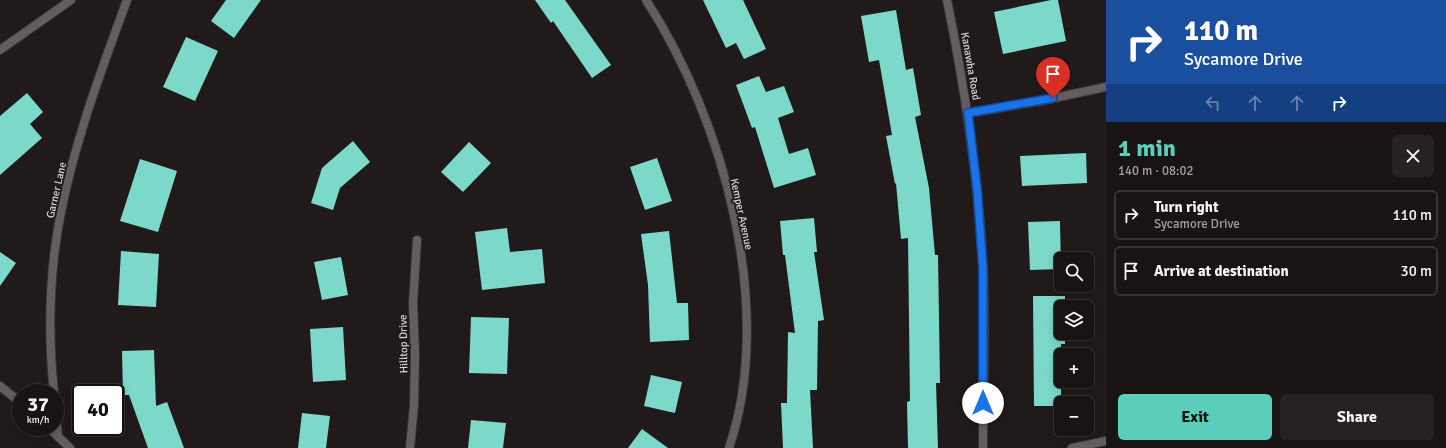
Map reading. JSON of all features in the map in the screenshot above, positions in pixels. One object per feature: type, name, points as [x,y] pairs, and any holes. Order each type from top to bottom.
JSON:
[{"type":"street","points":[[0,50],[71,0]]},
{"type":"street","name":"Garner Lane","points":[[54,384],[51,333],[52,282],[60,219],[68,179],[91,101],[127,0]]},
{"type":"street","name":"Kemper Avenue","points":[[646,0],[672,45],[694,92],[713,141],[738,240],[745,289],[747,336],[743,388],[739,413],[729,448]]},
{"type":"street","name":"Kanawha Road","points":[[947,0],[968,113],[977,188],[983,268],[983,448]]},
{"type":"street","points":[[968,113],[1040,101],[1106,87]]},
{"type":"street","name":"Hilltop Drive","points":[[410,448],[414,404],[414,303],[417,240]]},
{"type":"street","points":[[0,386],[12,396]]},
{"type":"street","points":[[58,437],[70,448]]},
{"type":"street","points":[[1072,448],[1106,441]]},
{"type":"building","points":[[226,0],[261,0],[234,38],[211,21]]},
{"type":"building","points":[[535,0],[565,0],[611,65],[592,78],[553,21],[551,23]]},
{"type":"building","points":[[703,0],[743,0],[766,49],[744,59],[736,43],[726,48]]},
{"type":"building","points":[[1051,0],[1058,0],[1066,41],[1003,54],[994,12]]},
{"type":"building","points":[[896,10],[906,70],[913,68],[921,115],[915,117],[929,188],[935,255],[938,255],[940,383],[936,383],[938,448],[908,448],[907,402],[910,401],[908,238],[901,239],[896,183],[895,184],[886,136],[892,135],[879,60],[869,62],[861,16]]},
{"type":"building","points":[[186,37],[218,51],[195,101],[163,87]]},
{"type":"building","points":[[759,76],[766,92],[784,86],[794,112],[778,118],[789,154],[808,148],[816,175],[774,188],[755,127],[752,128],[736,85]]},
{"type":"building","points":[[27,93],[43,112],[30,124],[42,138],[0,175],[0,116]]},
{"type":"building","points":[[353,141],[370,162],[340,188],[333,210],[311,203],[322,168]]},
{"type":"building","points":[[469,142],[491,163],[463,192],[441,172]]},
{"type":"building","points":[[1086,153],[1087,183],[1022,186],[1020,156]]},
{"type":"building","points":[[657,158],[672,201],[645,210],[630,167]]},
{"type":"building","points":[[140,159],[177,171],[158,232],[120,221]]},
{"type":"building","points":[[814,218],[817,252],[814,252],[824,320],[818,321],[817,390],[810,390],[813,448],[783,448],[781,403],[787,403],[788,332],[795,333],[785,255],[783,255],[780,221]]},
{"type":"building","points":[[1060,221],[1061,252],[1054,252],[1054,269],[1030,270],[1028,222]]},
{"type":"building","points":[[507,228],[510,252],[542,249],[545,283],[482,290],[475,232]]},
{"type":"building","points":[[669,231],[677,303],[688,303],[689,340],[650,342],[648,285],[641,234]]},
{"type":"building","points":[[121,251],[159,254],[156,307],[118,305]]},
{"type":"building","points":[[0,252],[16,263],[0,286]]},
{"type":"building","points":[[341,257],[348,295],[322,300],[314,262]]},
{"type":"building","points":[[1033,296],[1065,296],[1065,300],[1054,300],[1054,340],[1065,340],[1065,344],[1061,344],[1061,348],[1054,348],[1054,388],[1061,388],[1061,396],[1054,396],[1054,406],[1034,406]]},
{"type":"building","points":[[471,317],[509,318],[507,374],[469,373]]},
{"type":"building","points":[[343,327],[346,380],[313,382],[310,329]]},
{"type":"building","points":[[154,350],[156,406],[167,402],[184,448],[148,448],[129,395],[124,395],[122,351]]},
{"type":"building","points":[[651,375],[682,382],[675,413],[644,406]]},
{"type":"building","points":[[302,413],[330,416],[326,448],[298,448]]},
{"type":"building","points":[[471,420],[506,423],[503,448],[468,448]]},
{"type":"building","points":[[642,429],[668,448],[628,448]]},
{"type":"route","points":[[983,403],[983,268],[977,188],[968,113],[1053,98]]}]
